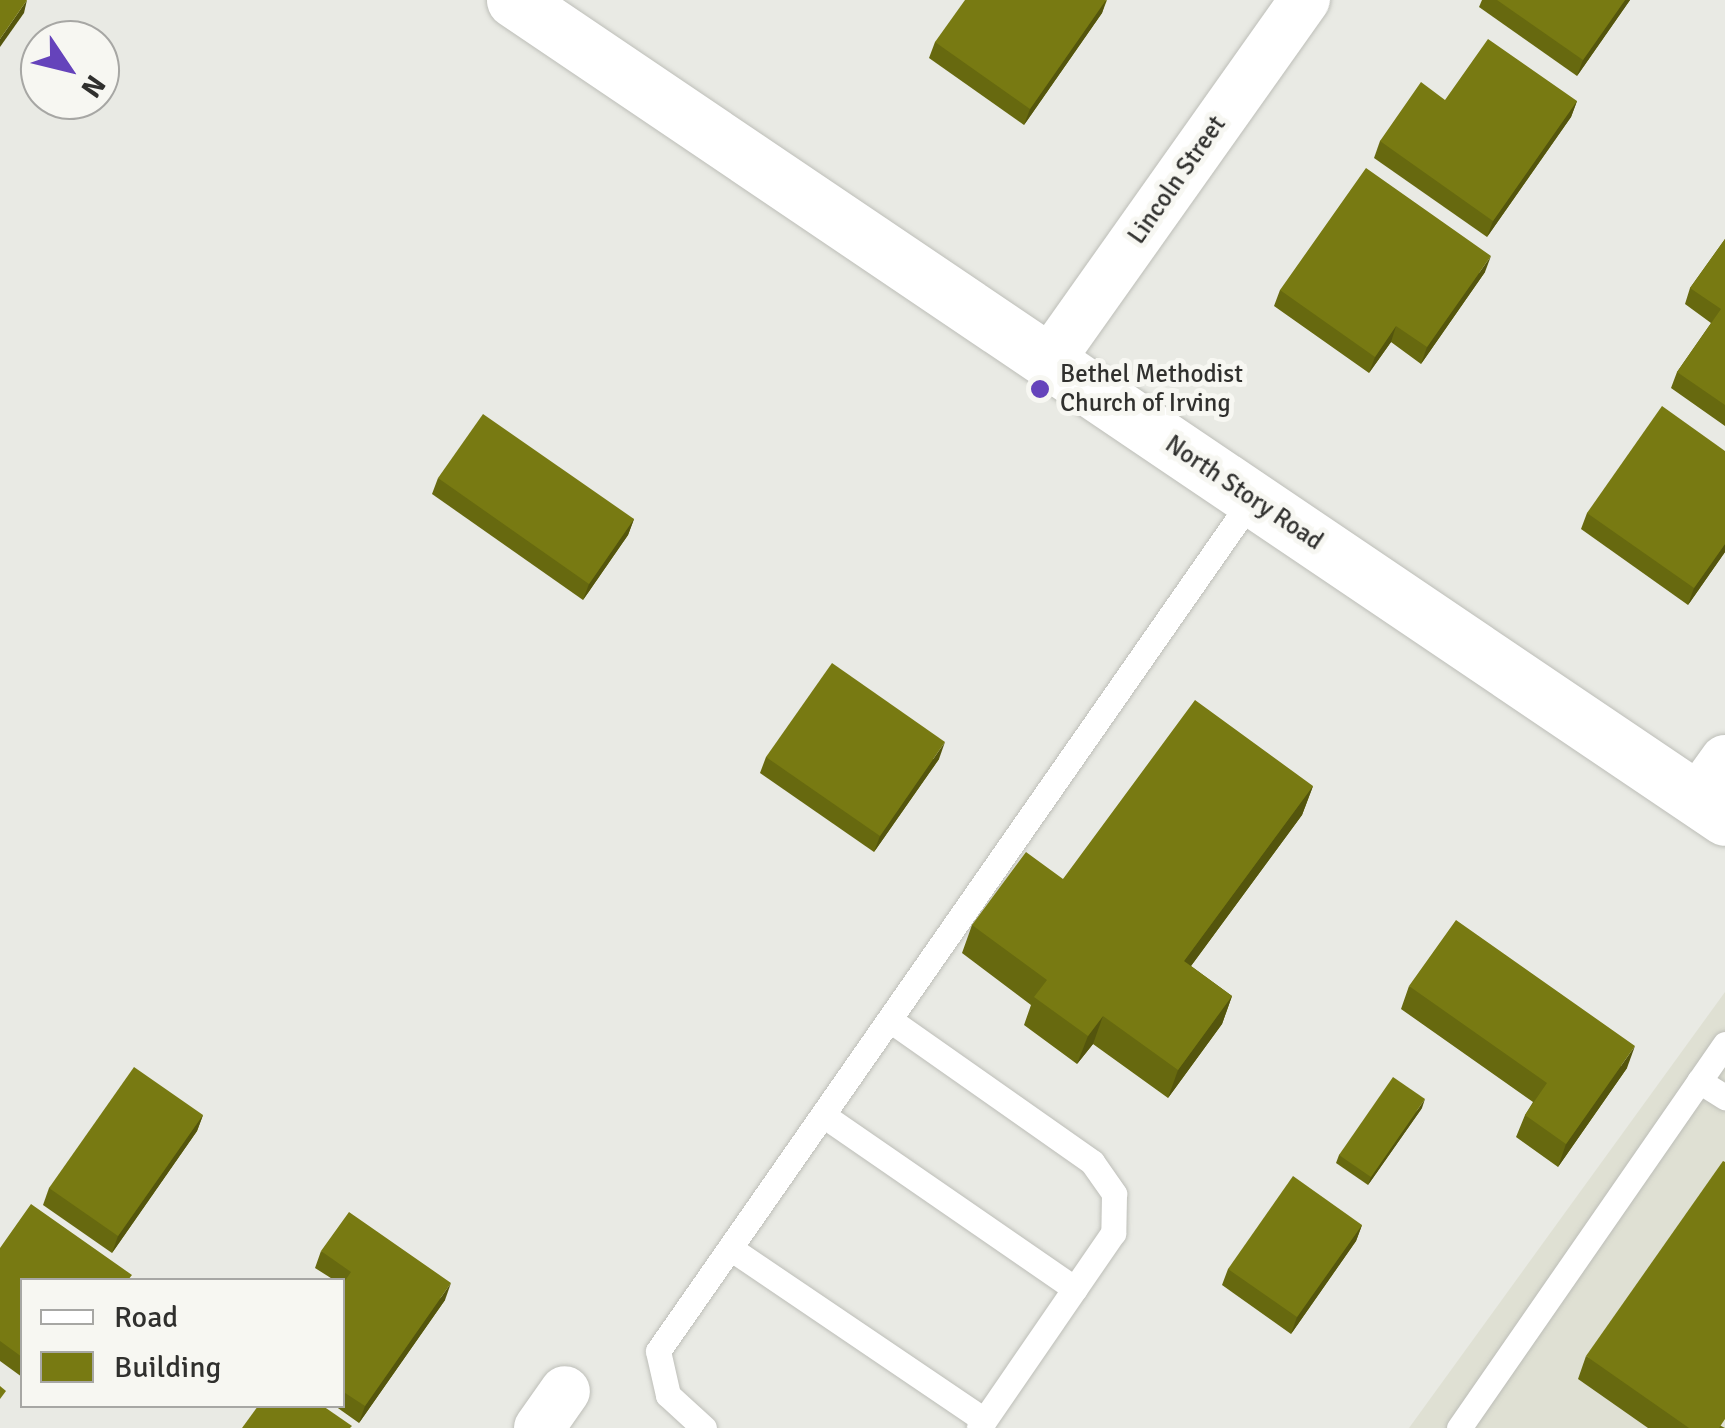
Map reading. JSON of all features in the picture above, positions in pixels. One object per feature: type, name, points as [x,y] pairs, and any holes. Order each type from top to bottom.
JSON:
[{"type":"main road","name":"North Story Road","points":[[514,0],[1252,499],[1716,792]]},
{"type":"street","name":"Lincoln Street","points":[[1049,361],[1305,0]]},
{"type":"lane","points":[[704,1428],[668,1395],[658,1351],[1252,499]]},
{"type":"lane","points":[[730,1248],[982,1424],[1113,1233],[1114,1194],[1092,1162],[890,1020]]},
{"type":"lane","points":[[1459,1428],[1725,1044]]},
{"type":"lane","points":[[1700,1081],[1725,1097]]},
{"type":"lane","points":[[823,1116],[1075,1289]]},
{"type":"shaded area","points":[[1725,992],[1725,1428],[1409,1428]]},
{"type":"building","points":[[0,0],[27,0],[0,39]]},
{"type":"building","points":[[965,0],[1106,0],[1030,109],[935,42]]},
{"type":"building","points":[[1497,0],[1625,0],[1583,60]]},
{"type":"building","points":[[1488,39],[1577,101],[1493,221],[1380,141],[1421,82],[1445,100]]},
{"type":"building","points":[[1366,168],[1491,256],[1427,347],[1396,326],[1375,357],[1280,290]]},
{"type":"building","points":[[1725,239],[1725,405],[1677,372],[1721,309],[1690,288]]},
{"type":"building","points":[[1662,406],[1725,451],[1725,544],[1694,588],[1587,513]]},
{"type":"building","points":[[483,414],[634,519],[589,584],[438,478]]},
{"type":"building","points":[[832,663],[945,742],[880,836],[766,757]]},
{"type":"building","points":[[1195,700],[1313,786],[1184,961],[1232,996],[1178,1070],[1103,1016],[1088,1036],[1034,997],[1047,980],[972,925],[1026,852],[1063,879]]},
{"type":"building","points":[[1456,920],[1635,1046],[1566,1144],[1525,1115],[1547,1083],[1409,986]]},
{"type":"building","points":[[134,1067],[203,1115],[118,1236],[49,1188]]},
{"type":"building","points":[[1393,1077],[1425,1099],[1371,1177],[1339,1155]]},
{"type":"building","points":[[1723,1161],[1725,1419],[1719,1428],[1689,1428],[1586,1356]]},
{"type":"building","points":[[1293,1176],[1362,1225],[1297,1317],[1228,1269]]},
{"type":"building","points":[[31,1204],[132,1275],[20,1278],[20,1356],[0,1341],[0,1248]]},
{"type":"building","points":[[349,1212],[451,1283],[365,1406],[345,1393],[345,1281],[351,1272],[321,1251]]},
{"type":"building","points":[[257,1408],[326,1408],[352,1426],[350,1428],[242,1428]]},
{"type":"place","name":"Bethel Methodist Church of Irving","points":[[1040,389]]}]
